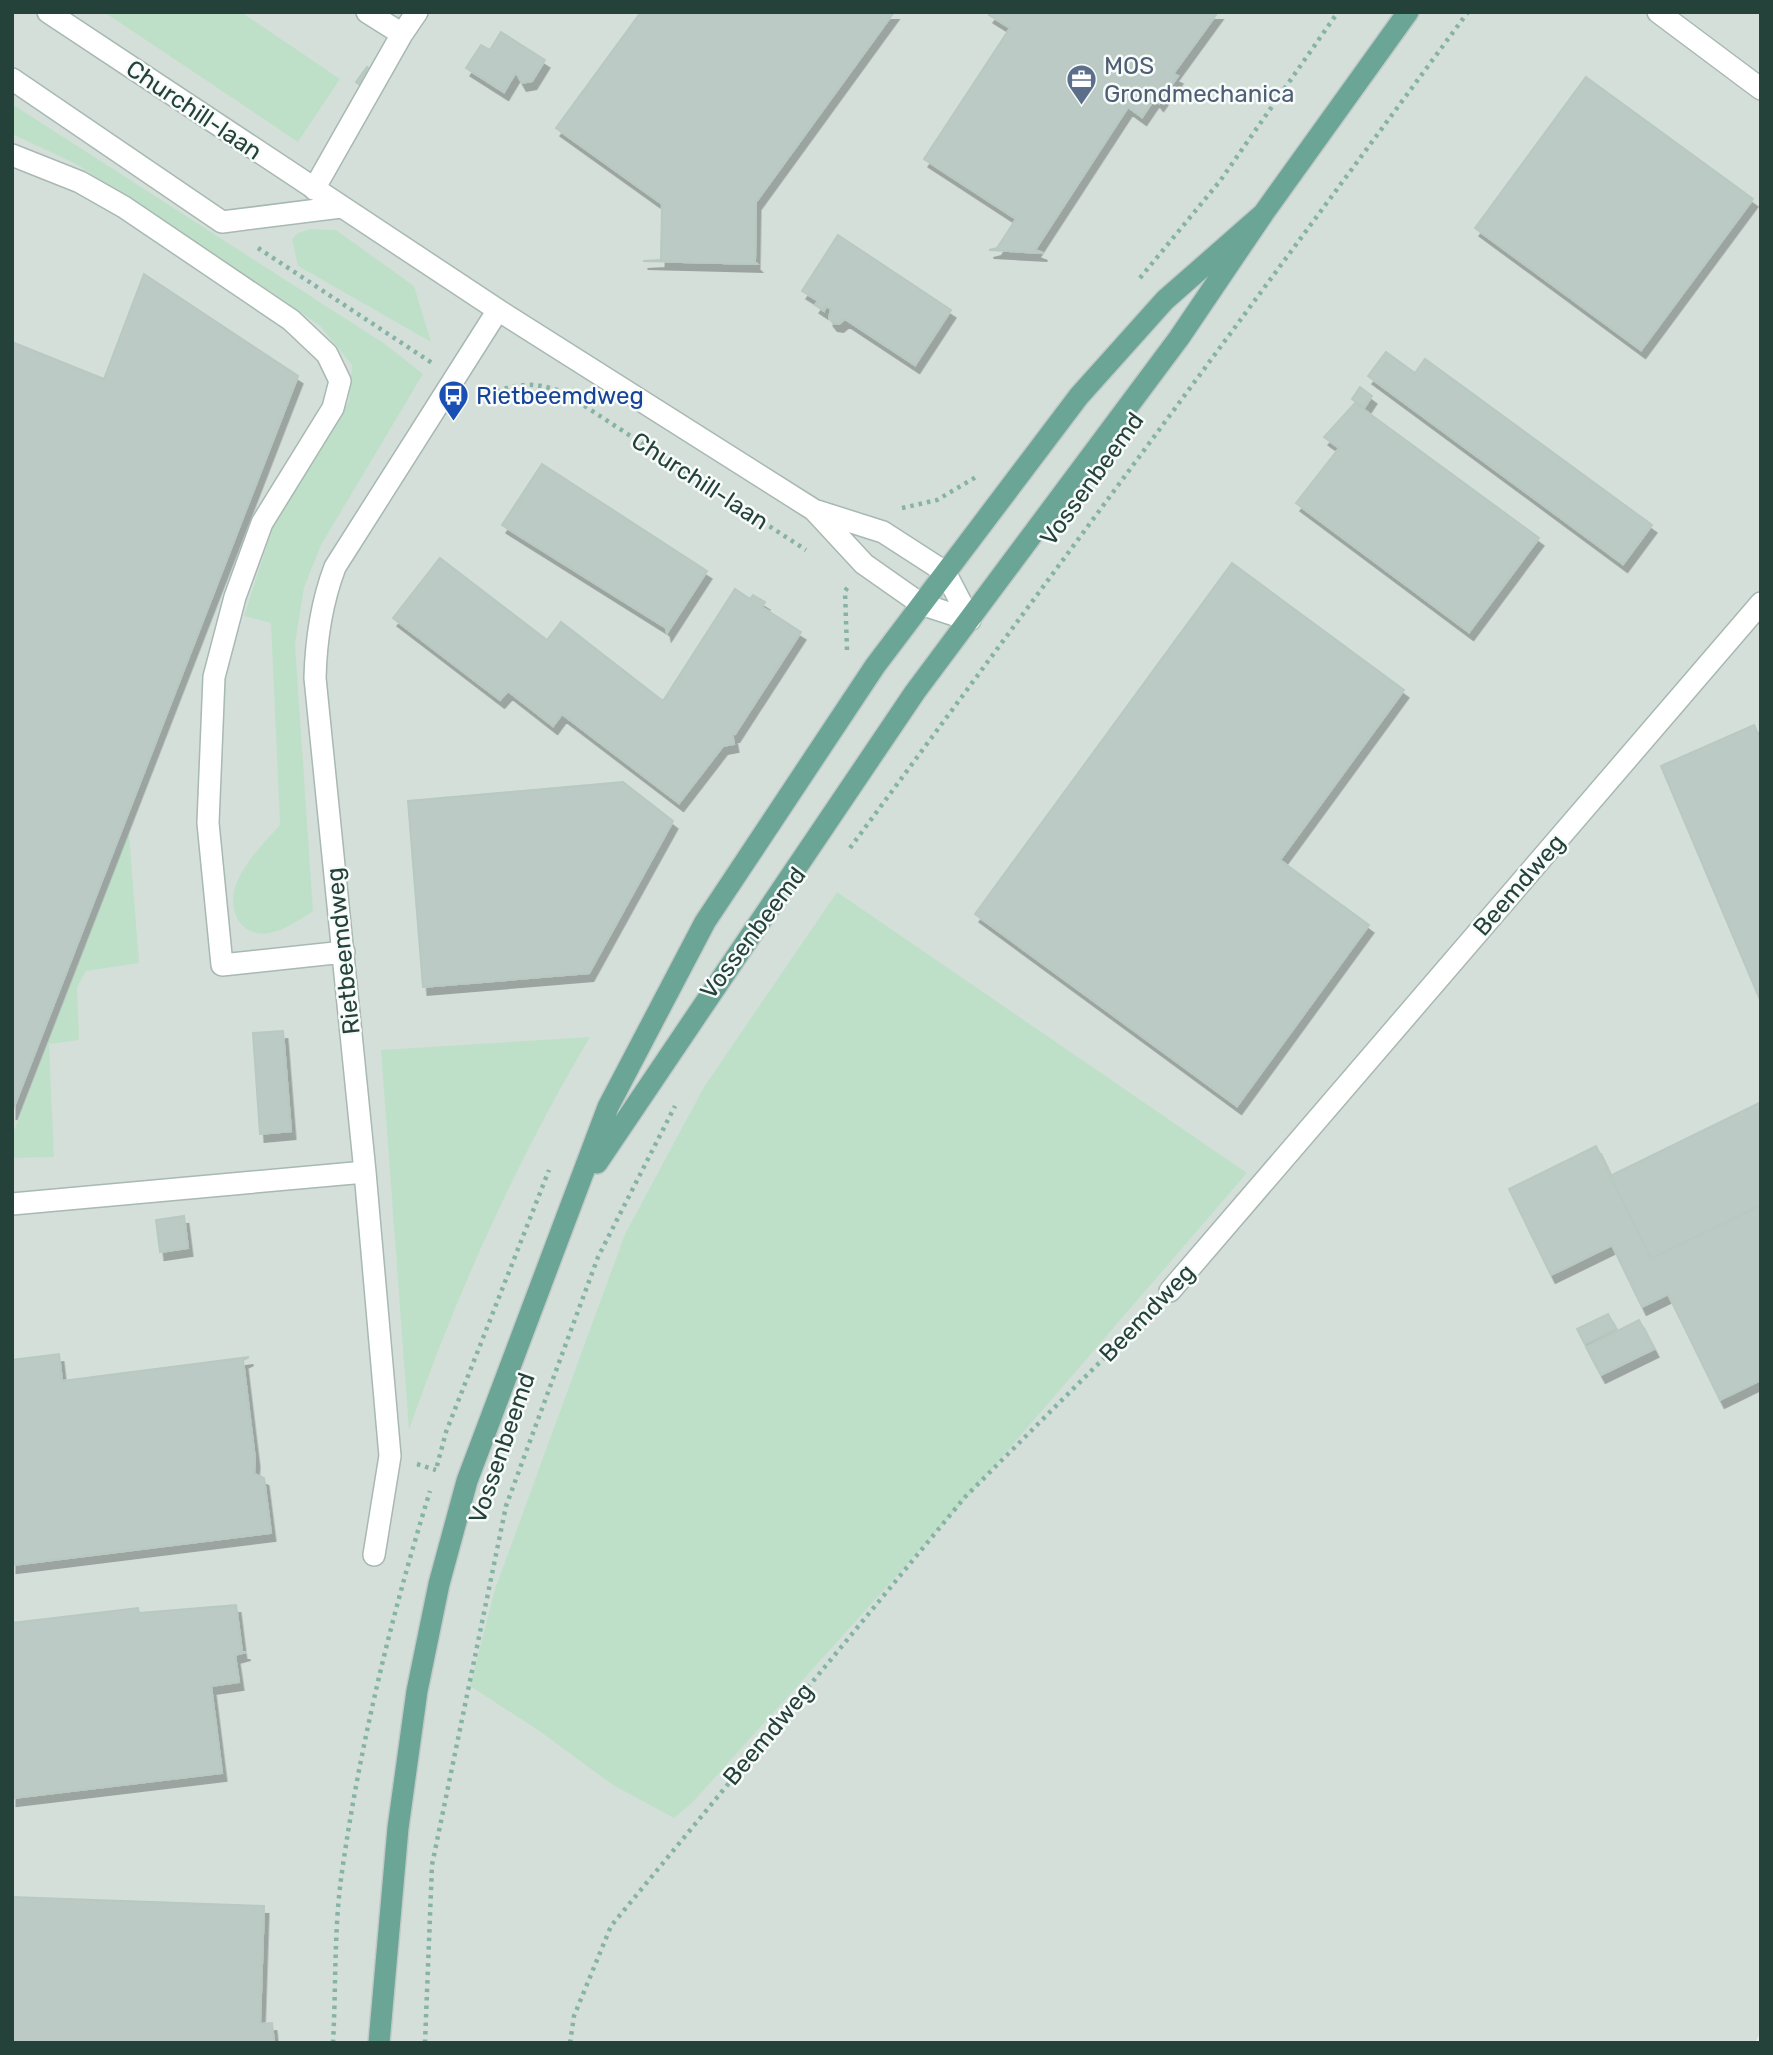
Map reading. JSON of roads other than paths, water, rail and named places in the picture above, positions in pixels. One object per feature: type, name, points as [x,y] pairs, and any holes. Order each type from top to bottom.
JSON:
[{"type":"main road","name":"Vossenbeemd","points":[[579,1191],[768,906],[915,692],[1179,338],[1263,214],[1408,12]]},
{"type":"main road","name":"Vossenbeemd","points":[[379,2043],[398,1828],[417,1691],[439,1584],[467,1482],[550,1259],[579,1191],[608,1107],[705,922],[875,666],[1079,396],[1165,300],[1263,214]]},
{"type":"street","name":"Churchill-laan","points":[[48,12],[498,310],[814,510],[883,532],[945,572],[970,620]]},
{"type":"street","points":[[367,12],[402,34]]},
{"type":"street","points":[[314,189],[417,12]]},
{"type":"street","points":[[1658,12],[1761,89]]},
{"type":"street","points":[[12,79],[222,222],[341,207]]},
{"type":"street","points":[[12,155],[80,182],[124,207],[292,320],[327,354],[340,381],[326,419],[262,523],[235,597],[214,677],[208,822],[222,965],[344,953]]},
{"type":"street","name":"Rietbeemdweg","points":[[374,1555],[390,1456],[344,953],[315,678],[316,635],[325,593],[335,567],[498,310]]},
{"type":"street","name":"Churchill-laan","points":[[814,510],[863,564],[921,604],[970,620]]},
{"type":"street","name":"Beemdweg","points":[[1170,1291],[1761,603]]},
{"type":"street","points":[[12,1204],[365,1172]]},
{"type":"place","name":"MOS Grondmechanica","points":[[1081,107]]},
{"type":"place","name":"Rietbeemdweg","points":[[453,423]]}]
